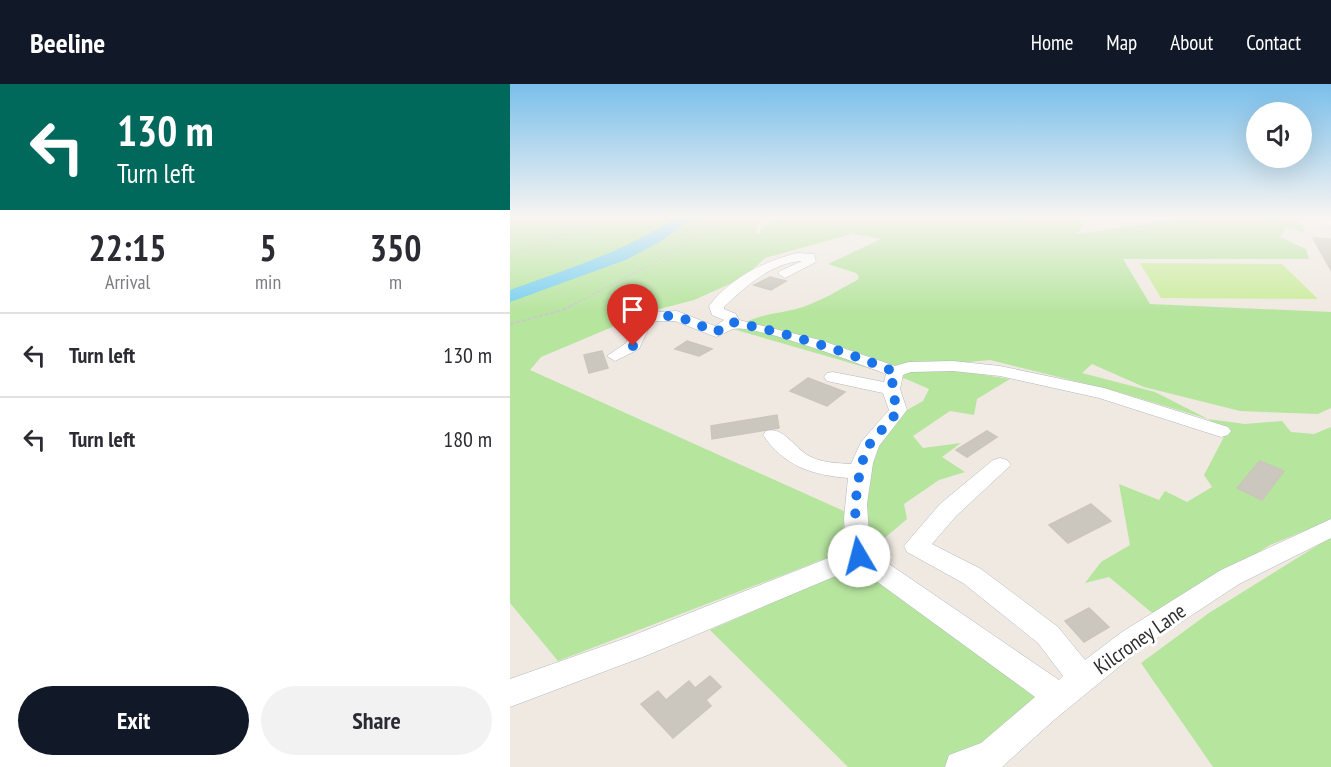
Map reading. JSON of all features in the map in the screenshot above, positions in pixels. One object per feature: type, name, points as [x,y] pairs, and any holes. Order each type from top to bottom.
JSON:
[{"type":"street","points":[[732,322],[731,316],[717,312],[716,306],[726,294],[771,266],[800,255],[809,257],[809,262],[785,274]]},
{"type":"street","points":[[615,356],[633,346],[648,316],[677,316],[716,332],[732,322],[848,352],[893,380],[898,410],[891,422],[867,449],[862,472],[854,535],[859,556],[1059,698]]},
{"type":"street","points":[[833,377],[893,380],[909,367],[953,366],[1000,371],[1104,393],[1221,432]]},
{"type":"street","points":[[773,435],[786,453],[817,469],[862,472]]},
{"type":"street","points":[[1000,465],[948,510],[916,546],[972,576],[1048,635],[1083,679]]},
{"type":"street","name":"Kilcroney Lane","points":[[960,767],[992,755],[1132,640],[1230,577],[1331,528]]},
{"type":"street","points":[[510,693],[638,646],[859,556]]},
{"type":"path","points":[[510,256],[528,249]]},
{"type":"path","points":[[510,324],[563,310],[652,264],[675,249]]},
{"type":"green space","points":[[510,249],[798,249],[765,258],[743,278],[694,300],[648,312],[541,357],[530,370],[846,512],[840,546],[827,558],[558,661],[510,603]]},
{"type":"green space","points":[[860,249],[1306,249],[1309,259],[1123,259],[1150,304],[1331,312],[1331,408],[1318,414],[1240,411],[1144,387],[1092,364],[1082,373],[1155,392],[1208,419],[1115,391],[990,360],[968,362],[959,371],[1010,379],[977,399],[974,415],[950,411],[913,436],[923,448],[961,443],[942,457],[965,472],[939,480],[904,504],[907,519],[880,542],[868,534],[864,506],[876,446],[900,414],[923,401],[929,389],[906,379],[733,329],[757,318],[812,303],[859,277],[856,273],[828,264]]},
{"type":"green space","points":[[1140,263],[1282,264],[1318,299],[1161,298]]},
{"type":"green space","points":[[1208,419],[1245,424],[1282,421],[1291,432],[1314,434],[1331,427],[1331,520],[1270,545],[1157,617],[1109,577],[1085,583],[1101,562],[1130,545],[1119,484],[1159,500],[1165,491],[1187,502],[1212,487],[1204,475],[1227,431]]},
{"type":"green space","points":[[1331,537],[1331,767],[1213,767],[1141,663],[1209,613]]},
{"type":"green space","points":[[861,567],[1040,695],[956,767],[848,767],[710,630],[845,571]]},
{"type":"building","points":[[1319,249],[1331,249],[1331,270]]},
{"type":"building","points":[[770,277],[786,281],[771,290],[754,285]]},
{"type":"building","points":[[687,341],[712,349],[699,356],[675,349]]},
{"type":"building","points":[[602,351],[608,368],[589,373],[584,355]]},
{"type":"building","points":[[808,378],[845,392],[827,406],[790,391]]},
{"type":"building","points":[[777,415],[779,428],[712,439],[711,426]]},
{"type":"building","points":[[987,431],[997,437],[967,457],[956,450]]},
{"type":"building","points":[[1260,461],[1284,471],[1262,500],[1237,488]]},
{"type":"building","points":[[1091,504],[1111,521],[1068,543],[1049,525]]},
{"type":"building","points":[[1089,608],[1109,627],[1084,642],[1065,621]]},
{"type":"building","points":[[710,676],[721,687],[706,700],[711,706],[673,738],[641,704],[658,691],[666,700],[689,681],[695,688]]},
{"type":"waterway","points":[[510,296],[634,249]]},
{"type":"route","points":[[633,346],[648,316],[677,316],[716,332],[732,322],[770,330],[848,352],[895,372],[891,389],[898,410],[891,422],[867,449],[859,485],[854,535],[859,556]]}]
